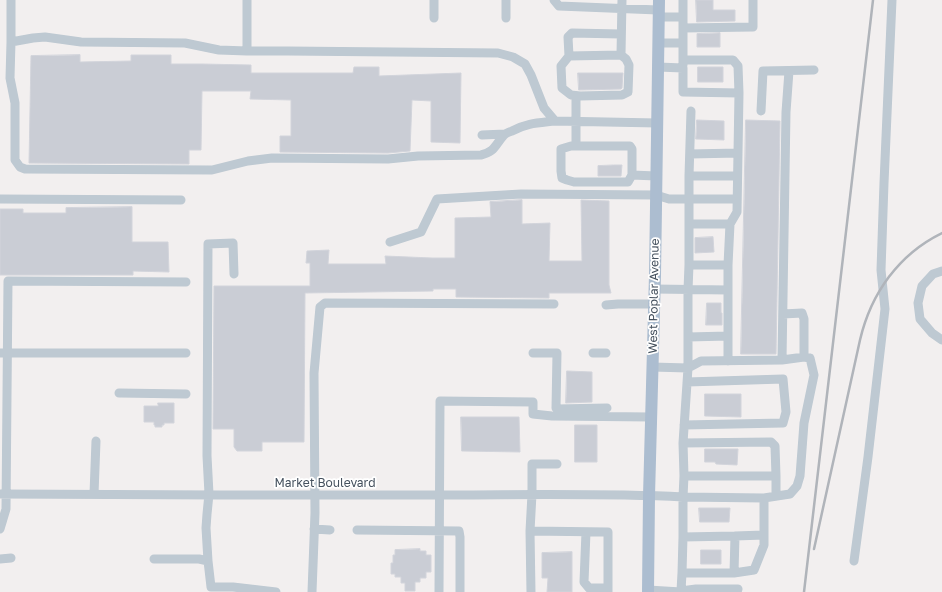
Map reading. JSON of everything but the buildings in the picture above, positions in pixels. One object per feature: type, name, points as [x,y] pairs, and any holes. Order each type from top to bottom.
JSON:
[{"type":"main road","name":"West Poplar Avenue","points":[[648,591],[658,9]]},
{"type":"street","points":[[11,0],[10,78],[15,103],[15,160],[20,167],[25,169],[212,170],[248,161],[272,158],[388,159],[418,156],[481,155],[488,154],[495,148],[504,134]]},
{"type":"street","points":[[247,0],[247,51]]},
{"type":"street","points":[[434,0],[434,18]]},
{"type":"street","points":[[506,0],[506,18]]},
{"type":"street","points":[[554,0],[559,6],[622,4],[658,9],[683,17]]},
{"type":"street","points":[[683,0],[684,43],[682,92],[740,93]]},
{"type":"street","points":[[683,28],[753,27],[753,0]]},
{"type":"street","points":[[854,561],[885,309],[881,270],[892,0]]},
{"type":"street","points":[[621,56],[622,4]]},
{"type":"street","points":[[569,56],[621,56],[629,65],[628,92],[622,95],[571,95],[562,88],[561,66],[569,56],[568,37],[572,33],[621,34]]},
{"type":"street","points":[[11,42],[46,37],[80,42],[185,43],[219,50],[247,51],[498,53],[513,57],[525,64],[544,108],[554,121]]},
{"type":"street","points":[[658,43],[684,43]]},
{"type":"street","points":[[658,67],[726,60],[733,60],[738,66],[740,93],[737,212],[730,224],[728,265],[728,361]]},
{"type":"street","points":[[761,112],[763,71],[814,70]]},
{"type":"street","points":[[782,360],[786,112],[789,71]]},
{"type":"street","points":[[576,96],[576,146]]},
{"type":"street","points":[[681,592],[684,476],[683,443],[688,368],[689,176],[691,111]]},
{"type":"street","points":[[482,135],[504,134],[532,123],[554,121],[657,123]]},
{"type":"street","points":[[576,146],[630,146],[632,149],[632,174],[628,182],[574,182],[562,178],[561,149],[576,146]]},
{"type":"street","points":[[690,154],[738,153]]},
{"type":"street","points":[[632,174],[656,176]]},
{"type":"street","points":[[689,176],[737,176]]},
{"type":"street","points":[[390,242],[421,232],[437,199],[521,194],[656,195],[670,199],[737,199]]},
{"type":"street","points":[[0,199],[181,200]]},
{"type":"street","points":[[689,224],[730,224]]},
{"type":"street","points":[[234,274],[233,243],[208,244],[207,456],[209,494],[206,528],[211,587],[233,587],[276,592]]},
{"type":"street","points":[[689,265],[728,265]]},
{"type":"street","points":[[942,271],[933,274],[922,286],[918,303],[920,319],[932,333],[942,340]]},
{"type":"street","points":[[0,529],[6,510],[3,494],[3,427],[4,353],[8,281],[186,282]]},
{"type":"street","points":[[654,289],[728,290]]},
{"type":"street","points":[[312,592],[314,530],[314,373],[320,307],[325,302],[554,304]]},
{"type":"street","points":[[606,305],[654,304]]},
{"type":"street","points":[[652,367],[688,368],[701,361],[782,360],[804,356],[804,319],[802,314],[783,314]]},
{"type":"street","points":[[688,337],[728,336]]},
{"type":"street","points":[[4,353],[186,353]]},
{"type":"street","points":[[533,353],[557,353],[557,409],[607,408]]},
{"type":"street","points":[[593,353],[606,353]]},
{"type":"street","name":"Market Boulevard","points":[[3,494],[532,494],[764,498],[790,494],[797,486],[800,476],[804,423],[814,375],[810,358],[804,356]]},
{"type":"street","points":[[684,425],[783,423],[786,412],[783,379],[687,382]]},
{"type":"street","points":[[119,393],[186,394]]},
{"type":"street","points":[[439,592],[440,401],[533,402],[533,414],[552,416],[651,416]]},
{"type":"street","points":[[94,494],[96,441]]},
{"type":"street","points":[[683,443],[771,442],[775,446],[776,496]]},
{"type":"street","points":[[531,592],[530,531],[532,464],[557,464]]},
{"type":"street","points":[[684,476],[776,476]]},
{"type":"street","points":[[682,574],[734,574],[754,570],[764,545],[764,498]]},
{"type":"street","points":[[314,530],[330,530]]},
{"type":"street","points":[[357,530],[459,531],[460,592]]},
{"type":"street","points":[[530,531],[608,532],[608,590],[589,588],[584,582],[586,532]]},
{"type":"street","points":[[683,537],[764,535]]},
{"type":"street","points":[[734,574],[735,536]]},
{"type":"street","points":[[0,559],[11,558]]},
{"type":"street","points":[[154,559],[199,559],[208,561]]},
{"type":"street","points":[[648,591],[681,592],[696,589],[738,589],[737,592]]},
{"type":"railway","points":[[804,592],[873,0]]},
{"type":"railway","points":[[814,549],[860,340],[871,306],[879,291],[900,264],[913,252],[942,233]]}]
